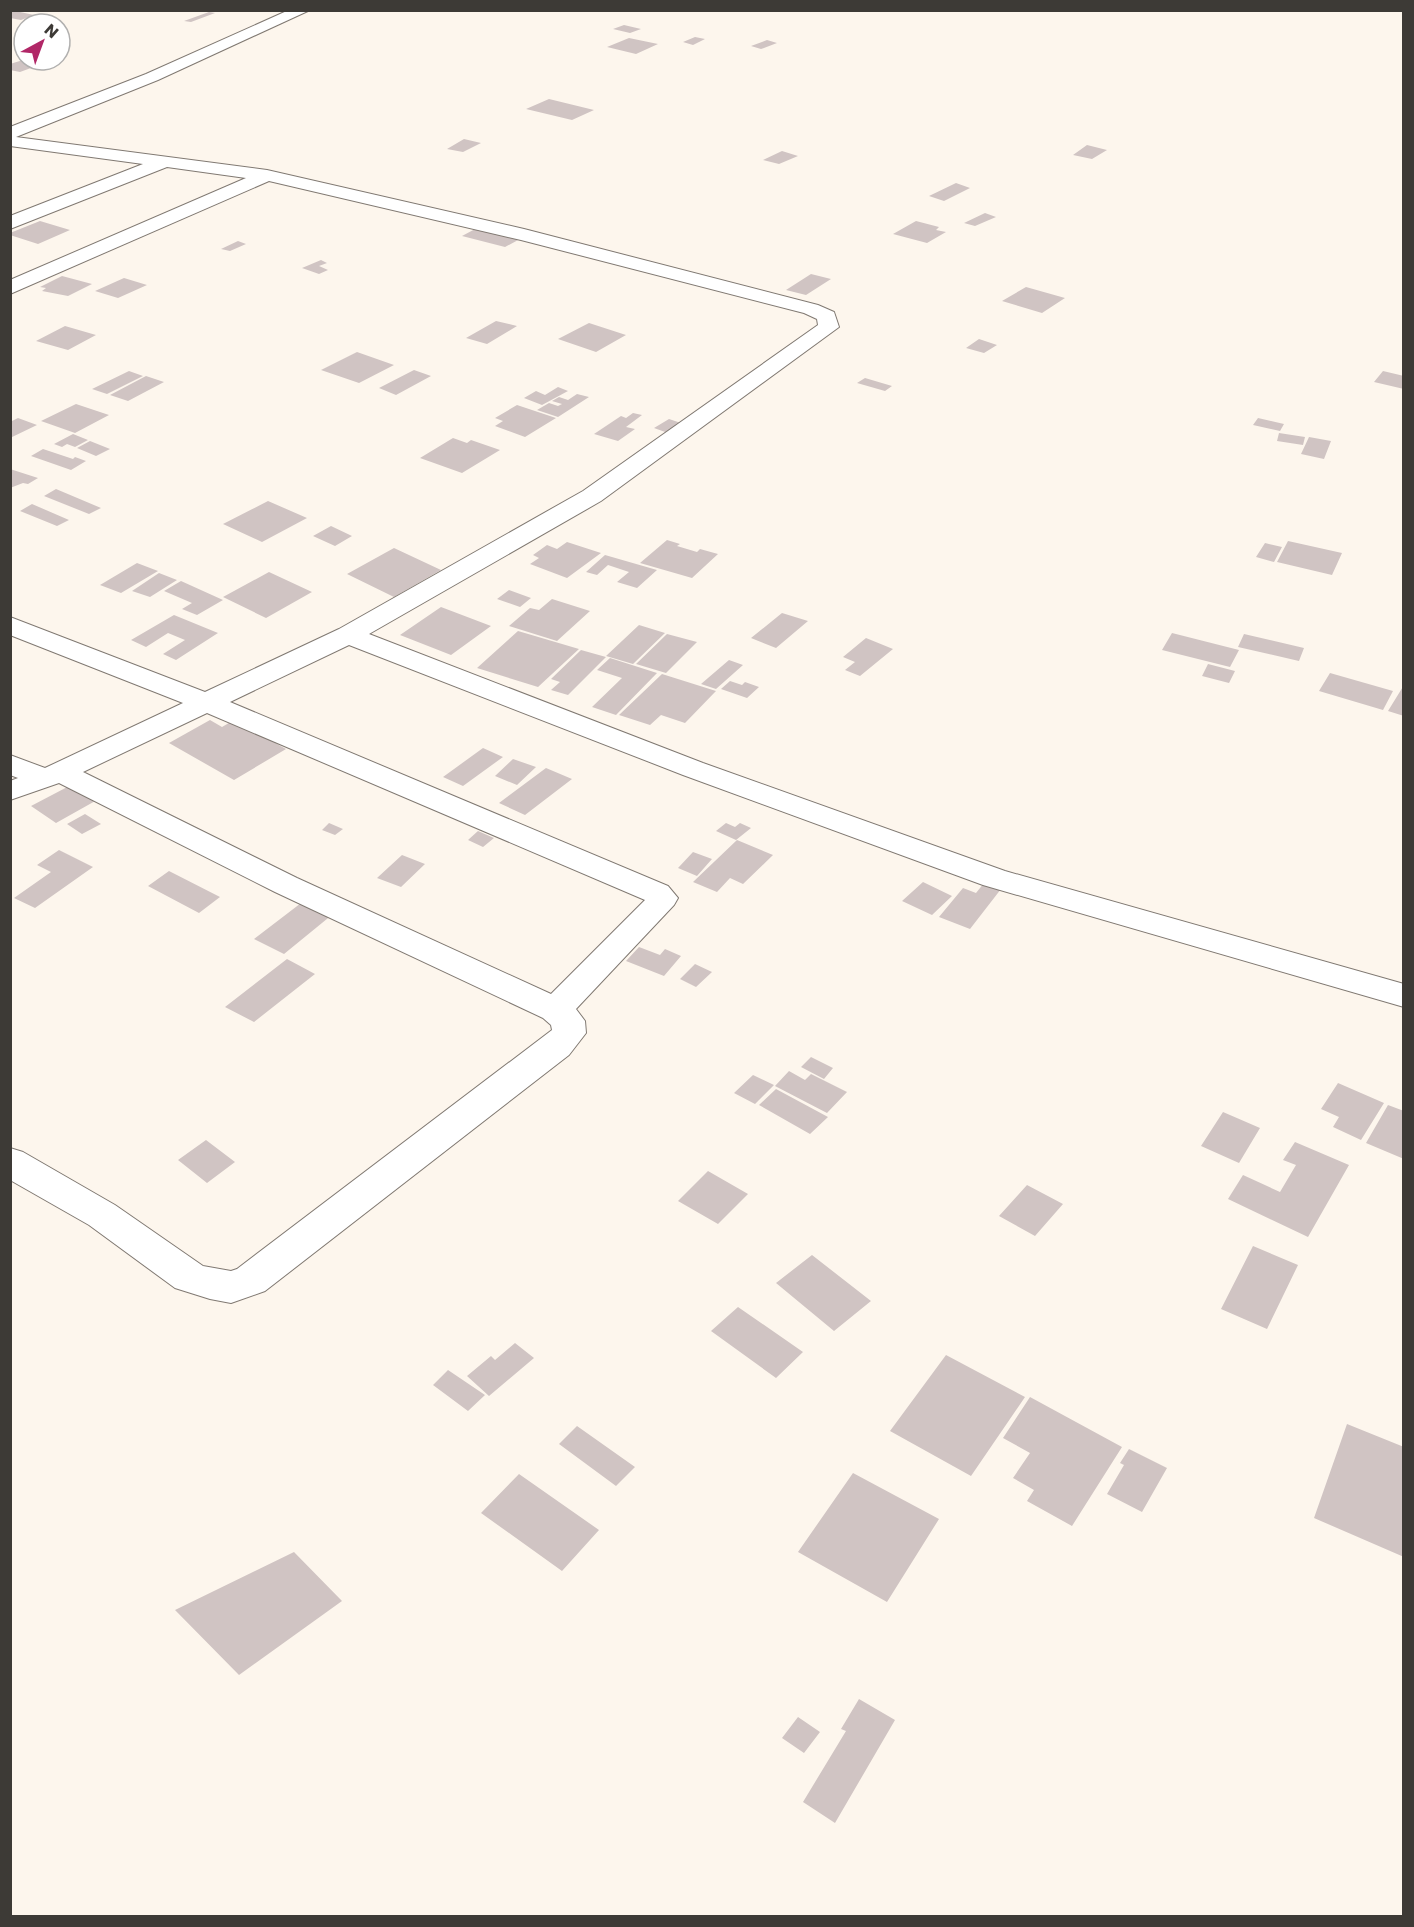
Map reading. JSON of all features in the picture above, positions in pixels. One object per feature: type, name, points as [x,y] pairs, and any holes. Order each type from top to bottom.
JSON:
[{"type":"street","points":[[10,133],[152,77],[303,10]]},
{"type":"street","points":[[10,141],[267,175],[524,235],[811,309],[827,316],[829,322],[829,327],[592,496],[348,635],[208,703],[52,775],[10,791]]},
{"type":"street","points":[[10,223],[166,161]]},
{"type":"street","points":[[10,288],[267,175]]},
{"type":"street","points":[[10,625],[208,703],[657,893],[662,898],[658,905],[555,1010]]},
{"type":"street","points":[[348,635],[693,769],[994,878],[1404,996]]},
{"type":"street","points":[[10,764],[52,775],[555,1010],[568,1021],[569,1033],[557,1046],[251,1281],[231,1287],[210,1284],[189,1277],[102,1215],[10,1162]]},
{"type":"building","points":[[209,12],[215,13],[191,22],[184,21]]},
{"type":"building","points":[[624,25],[641,29],[630,33],[613,29]]},
{"type":"building","points":[[695,37],[705,39],[693,45],[683,42]]},
{"type":"building","points":[[629,38],[658,44],[636,54],[607,47]]},
{"type":"building","points":[[767,40],[777,43],[761,49],[751,46]]},
{"type":"building","points":[[549,99],[594,110],[572,120],[526,109]]},
{"type":"building","points":[[464,139],[481,143],[463,152],[447,149]]},
{"type":"building","points":[[1087,145],[1107,150],[1092,159],[1073,155]]},
{"type":"building","points":[[782,151],[798,156],[779,164],[763,160]]},
{"type":"building","points":[[956,183],[970,188],[944,201],[929,196]]},
{"type":"building","points":[[985,213],[996,217],[975,226],[964,223]]},
{"type":"building","points":[[40,221],[70,230],[38,244],[10,235],[10,233]]},
{"type":"building","points":[[916,221],[939,227],[936,230],[946,232],[927,243],[893,234]]},
{"type":"building","points":[[477,228],[520,239],[505,247],[462,236]]},
{"type":"building","points":[[238,241],[246,244],[230,251],[221,249]]},
{"type":"building","points":[[321,260],[327,263],[319,266],[328,270],[319,274],[302,268]]},
{"type":"building","points":[[811,274],[831,279],[806,295],[786,290]]},
{"type":"building","points":[[62,276],[92,284],[68,296],[42,291],[46,288],[40,287]]},
{"type":"building","points":[[124,278],[147,285],[118,298],[95,291]]},
{"type":"building","points":[[1026,287],[1065,298],[1042,313],[1002,301]]},
{"type":"building","points":[[496,321],[517,326],[487,344],[466,338]]},
{"type":"building","points":[[589,323],[626,335],[596,352],[558,339]]},
{"type":"building","points":[[65,326],[96,335],[68,350],[36,341]]},
{"type":"building","points":[[979,339],[997,345],[984,353],[966,348]]},
{"type":"building","points":[[357,352],[394,365],[359,383],[321,370]]},
{"type":"building","points":[[414,370],[431,376],[396,395],[379,388]]},
{"type":"building","points":[[129,371],[143,376],[107,394],[92,389]]},
{"type":"building","points":[[1383,371],[1404,376],[1404,389],[1374,382]]},
{"type":"building","points":[[146,376],[164,382],[128,401],[110,395]]},
{"type":"building","points":[[865,378],[892,386],[885,391],[857,383]]},
{"type":"building","points":[[558,387],[568,391],[542,405],[524,398],[536,391],[545,395]]},
{"type":"building","points":[[577,394],[589,397],[558,417],[537,410],[549,403],[558,406],[562,404],[552,401],[559,397],[568,400]]},
{"type":"building","points":[[76,404],[109,415],[75,433],[41,421]]},
{"type":"building","points":[[517,405],[556,418],[525,437],[495,426],[503,421],[495,418]]},
{"type":"building","points":[[633,413],[642,415],[626,427],[635,429],[618,441],[594,434],[621,416],[626,418]]},
{"type":"building","points":[[18,418],[37,425],[10,438],[10,422]]},
{"type":"building","points":[[1258,418],[1284,424],[1280,431],[1253,425]]},
{"type":"building","points":[[669,419],[684,424],[668,433],[654,428]]},
{"type":"building","points":[[1279,433],[1305,437],[1303,445],[1277,441]]},
{"type":"building","points":[[73,434],[88,440],[75,447],[67,444],[62,447],[54,444]]},
{"type":"building","points":[[1309,437],[1331,441],[1324,459],[1301,454]]},
{"type":"building","points":[[453,438],[467,443],[471,440],[500,450],[462,473],[420,458]]},
{"type":"building","points":[[90,441],[110,449],[96,456],[77,448]]},
{"type":"building","points":[[43,449],[86,461],[71,470],[31,456]]},
{"type":"building","points":[[10,469],[38,478],[28,484],[23,483],[10,488]]},
{"type":"building","points":[[56,489],[101,508],[89,514],[44,496]]},
{"type":"building","points":[[268,501],[307,518],[262,542],[223,524]]},
{"type":"building","points":[[32,504],[69,520],[57,526],[20,511]]},
{"type":"building","points":[[331,526],[352,536],[335,546],[313,536]]},
{"type":"building","points":[[667,540],[680,544],[677,546],[697,552],[700,549],[718,554],[692,578],[640,563]]},
{"type":"building","points":[[1288,541],[1342,553],[1332,575],[1277,562]]},
{"type":"building","points":[[567,542],[601,553],[567,578],[530,564],[539,558],[533,555],[547,545],[557,549]]},
{"type":"building","points":[[1265,543],[1282,547],[1274,562],[1256,557]]},
{"type":"building","points":[[394,548],[441,570],[394,597],[347,574]]},
{"type":"building","points":[[605,555],[657,570],[637,588],[617,582],[629,572],[608,565],[597,575],[586,572]]},
{"type":"building","points":[[137,563],[158,571],[121,593],[100,585]]},
{"type":"building","points":[[269,572],[312,592],[266,618],[223,597]]},
{"type":"building","points":[[159,573],[177,580],[150,597],[132,591]]},
{"type":"building","points":[[181,581],[223,600],[197,615],[182,609],[192,603],[164,591]]},
{"type":"building","points":[[509,590],[531,598],[520,607],[497,599]]},
{"type":"building","points":[[552,599],[590,611],[557,641],[509,626],[530,608],[539,610]]},
{"type":"building","points":[[441,607],[491,626],[451,655],[400,635]]},
{"type":"building","points":[[782,613],[808,621],[776,648],[751,638]]},
{"type":"building","points":[[174,615],[218,633],[176,660],[163,654],[185,640],[168,633],[146,647],[131,640]]},
{"type":"building","points":[[639,625],[665,633],[633,664],[606,656]]},
{"type":"building","points":[[518,631],[579,649],[538,687],[477,668]]},
{"type":"building","points":[[1172,633],[1239,650],[1230,667],[1162,650]]},
{"type":"building","points":[[667,634],[697,642],[666,673],[636,664]]},
{"type":"building","points":[[1244,634],[1304,648],[1299,661],[1238,647]]},
{"type":"building","points":[[866,638],[893,649],[860,676],[845,670],[855,662],[843,657]]},
{"type":"building","points":[[581,650],[606,657],[568,695],[551,690],[560,682],[551,679]]},
{"type":"building","points":[[610,658],[657,673],[616,715],[592,707],[622,678],[597,670]]},
{"type":"building","points":[[729,660],[743,665],[716,689],[701,684]]},
{"type":"building","points":[[1208,664],[1235,671],[1229,683],[1202,676]]},
{"type":"building","points":[[1330,673],[1393,691],[1383,710],[1319,691]]},
{"type":"building","points":[[662,674],[716,691],[685,723],[661,715],[650,725],[619,715]]},
{"type":"building","points":[[730,681],[742,685],[745,682],[759,687],[747,698],[721,689]]},
{"type":"building","points":[[1404,685],[1404,716],[1388,711]]},
{"type":"building","points":[[210,720],[222,727],[234,720],[286,749],[234,780],[169,743]]},
{"type":"building","points":[[483,748],[503,757],[463,786],[443,777]]},
{"type":"building","points":[[513,759],[536,767],[517,785],[495,776]]},
{"type":"building","points":[[546,768],[572,779],[525,815],[499,803]]},
{"type":"building","points":[[73,784],[97,800],[56,823],[31,806]]},
{"type":"building","points":[[85,814],[101,824],[82,834],[67,824]]},
{"type":"building","points":[[329,823],[343,829],[335,835],[322,830]]},
{"type":"building","points":[[726,823],[735,827],[740,823],[751,828],[736,840],[716,831]]},
{"type":"building","points":[[478,831],[494,838],[483,847],[468,840]]},
{"type":"building","points":[[737,840],[773,855],[743,884],[730,878],[717,892],[693,882]]},
{"type":"building","points":[[59,850],[93,867],[35,908],[14,898],[51,872],[37,865]]},
{"type":"building","points":[[693,852],[712,859],[697,876],[678,868]]},
{"type":"building","points":[[402,855],[425,864],[401,887],[377,878]]},
{"type":"building","points":[[169,871],[220,897],[199,913],[148,886]]},
{"type":"building","points":[[923,882],[952,896],[932,915],[902,901]]},
{"type":"building","points":[[984,883],[1001,889],[970,929],[939,917],[963,888],[976,893]]},
{"type":"building","points":[[305,900],[333,914],[284,954],[254,939]]},
{"type":"building","points":[[639,947],[660,955],[665,949],[681,956],[664,976],[626,961]]},
{"type":"building","points":[[287,959],[315,974],[254,1022],[225,1007]]},
{"type":"building","points":[[695,964],[712,972],[696,987],[680,979]]},
{"type":"building","points":[[811,1057],[833,1068],[824,1079],[801,1067]]},
{"type":"building","points":[[789,1071],[805,1080],[811,1074],[847,1092],[827,1113],[775,1086]]},
{"type":"building","points":[[753,1075],[774,1085],[755,1104],[734,1093]]},
{"type":"building","points":[[1338,1083],[1384,1103],[1361,1140],[1333,1127],[1339,1117],[1321,1109]]},
{"type":"building","points":[[776,1089],[828,1117],[810,1134],[759,1105]]},
{"type":"building","points":[[1388,1105],[1404,1111],[1404,1159],[1366,1143]]},
{"type":"building","points":[[1223,1112],[1260,1128],[1239,1163],[1201,1146]]},
{"type":"building","points":[[206,1140],[235,1162],[207,1183],[178,1160]]},
{"type":"building","points":[[1295,1142],[1349,1165],[1308,1237],[1228,1199],[1243,1175],[1280,1192],[1296,1165],[1283,1160]]},
{"type":"building","points":[[708,1171],[748,1194],[718,1224],[678,1201]]},
{"type":"building","points":[[1027,1185],[1063,1204],[1035,1236],[999,1216]]},
{"type":"building","points":[[1253,1246],[1298,1265],[1267,1329],[1221,1309]]},
{"type":"building","points":[[812,1255],[871,1301],[834,1331],[776,1283]]},
{"type":"building","points":[[738,1307],[803,1352],[776,1378],[711,1331]]},
{"type":"building","points":[[515,1343],[534,1358],[489,1396],[467,1376],[491,1356],[495,1360]]},
{"type":"building","points":[[946,1355],[1025,1397],[971,1476],[890,1431]]},
{"type":"building","points":[[448,1370],[485,1395],[468,1411],[433,1385]]},
{"type":"building","points":[[1030,1397],[1122,1447],[1072,1526],[1027,1501],[1034,1490],[1013,1478],[1030,1453],[1003,1438]]},
{"type":"building","points":[[1347,1424],[1404,1447],[1404,1557],[1314,1518]]},
{"type":"building","points":[[577,1426],[635,1467],[616,1486],[559,1444]]},
{"type":"building","points":[[1129,1449],[1167,1468],[1142,1512],[1107,1494],[1124,1465],[1120,1463]]},
{"type":"building","points":[[853,1473],[939,1519],[887,1602],[798,1552]]},
{"type":"building","points":[[519,1474],[599,1530],[562,1571],[481,1513]]},
{"type":"building","points":[[294,1552],[342,1601],[239,1675],[175,1610]]},
{"type":"building","points":[[859,1699],[895,1720],[835,1823],[803,1802],[846,1731],[841,1729]]},
{"type":"building","points":[[798,1717],[820,1732],[804,1753],[782,1738]]}]
